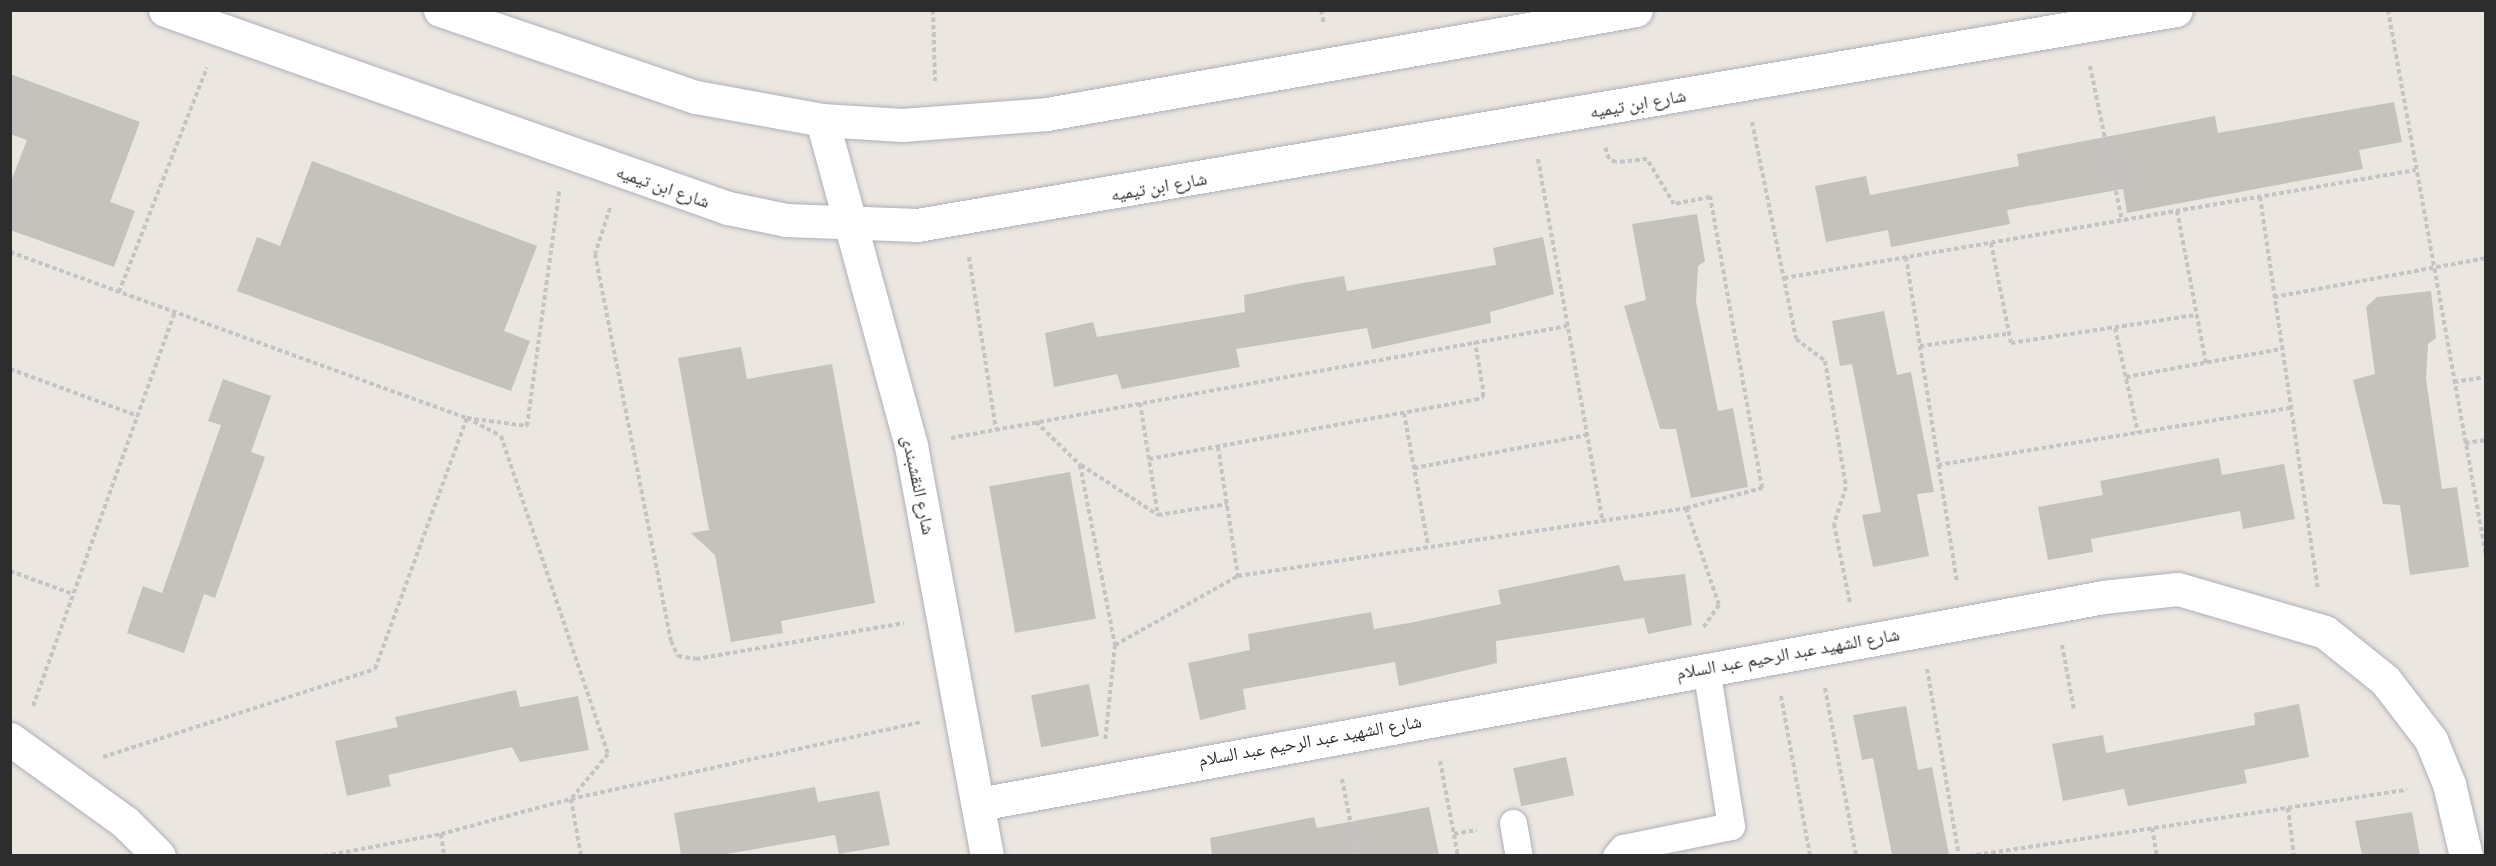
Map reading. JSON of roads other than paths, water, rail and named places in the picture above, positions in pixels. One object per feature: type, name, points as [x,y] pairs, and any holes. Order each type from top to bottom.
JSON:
[{"type":"street","name":"شارع ابن تيميه","points":[[165,10],[621,173],[728,208],[786,220],[917,225],[963,220],[1532,123],[2176,10]]},
{"type":"street","points":[[440,10],[696,97],[822,120],[937,124],[1047,114],[1505,22],[1636,10]]},
{"type":"street","name":"شارع النقشبندى","points":[[822,120],[911,446],[963,713],[987,855]]},
{"type":"street","name":"شارع الشهيد عبد الرحيم عبد السلام","points":[[979,804],[1964,622],[2054,606],[2178,590],[2325,632],[2385,680],[2431,740],[2449,784],[2466,855]]},
{"type":"street","points":[[15,742],[59,771],[125,822],[159,855]]},
{"type":"lane","points":[[1616,855],[1623,849],[1731,826],[1706,669]]},
{"type":"lane","points":[[1513,823],[1519,855]]}]
